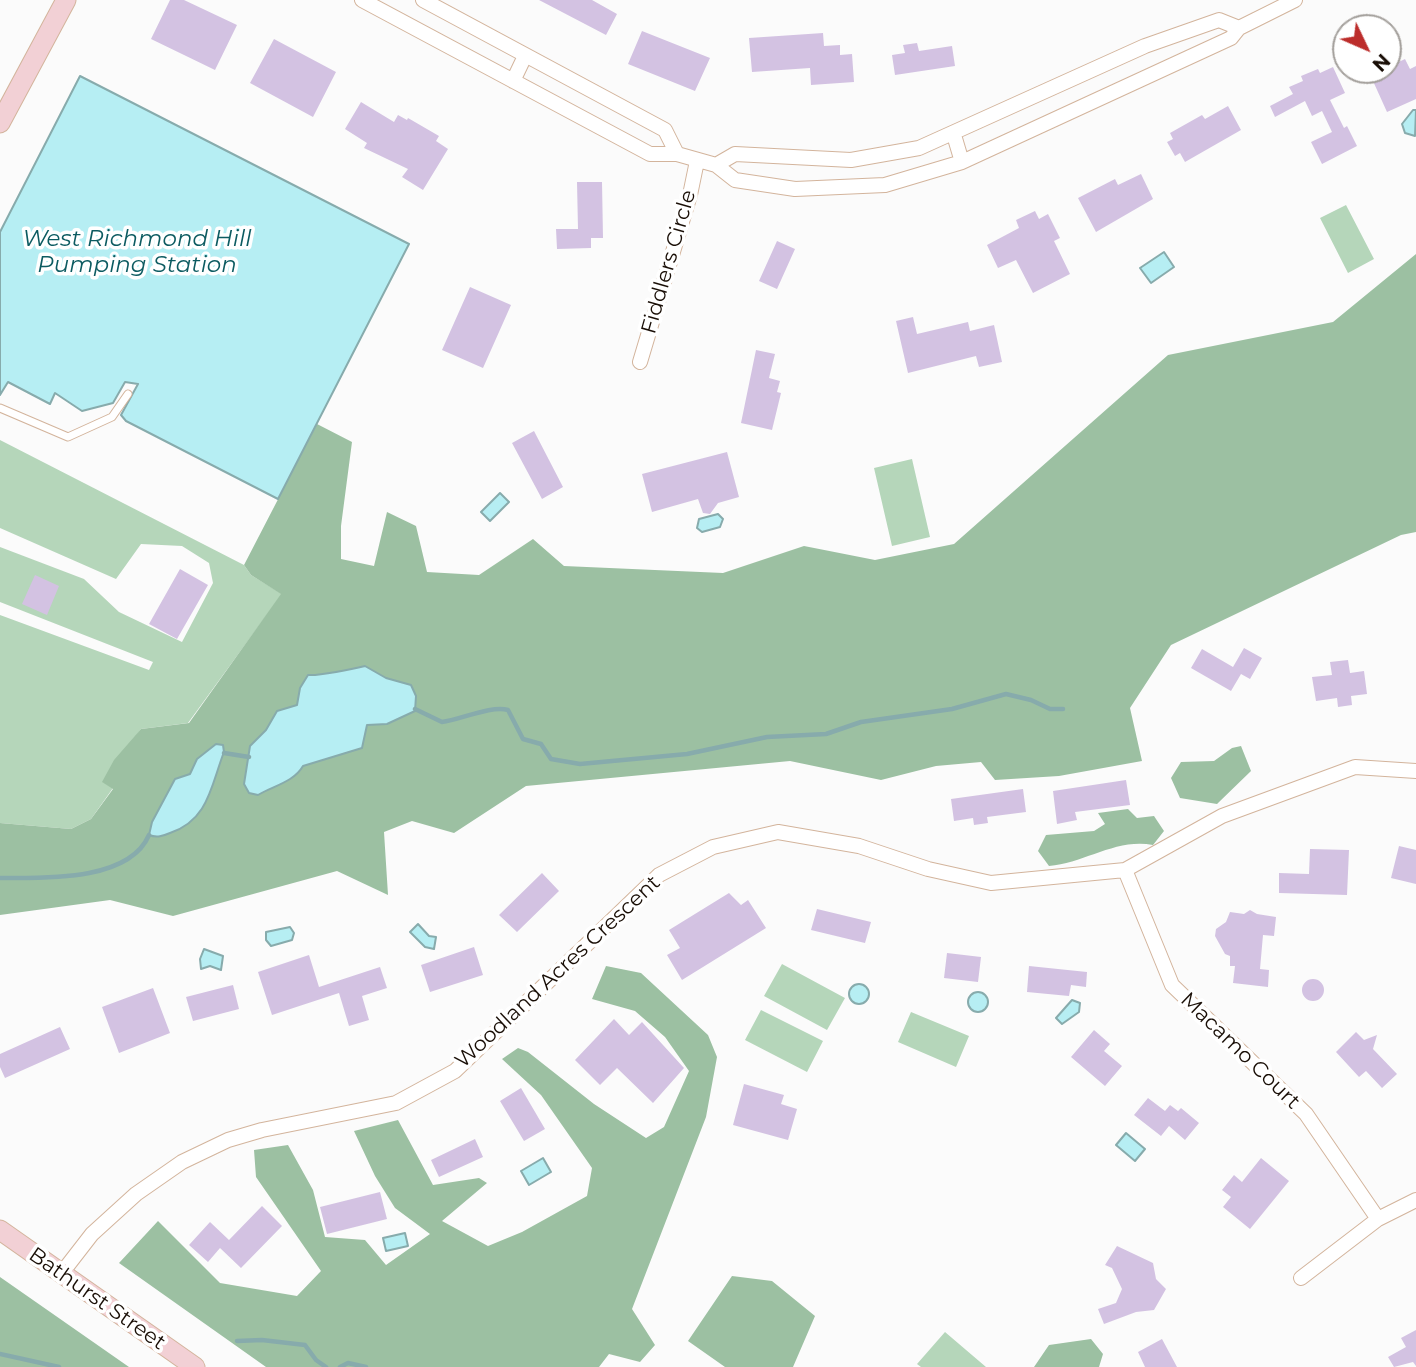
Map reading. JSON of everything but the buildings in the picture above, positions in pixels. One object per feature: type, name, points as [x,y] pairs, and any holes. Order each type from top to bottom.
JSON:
[{"type":"main road","points":[[0,123],[66,0]]},
{"type":"main road","name":"Bathurst Street","points":[[0,1230],[195,1367]]},
{"type":"street","points":[[362,0],[650,154],[677,154],[716,164],[735,180],[795,189],[840,190],[885,185],[962,162],[1231,38],[1239,28],[1295,0]]},
{"type":"street","points":[[423,0],[666,130],[677,154]]},
{"type":"street","points":[[716,164],[735,154],[850,160],[919,148],[954,135],[1145,47],[1219,20],[1239,28]]},
{"type":"street","points":[[1145,47],[1154,72]]},
{"type":"street","points":[[513,80],[525,56]]},
{"type":"street","points":[[954,135],[962,162]]},
{"type":"street","name":"Fiddlers Circle","points":[[640,362],[690,195],[697,161]]},
{"type":"street","name":"Woodland Acres Crescent","points":[[61,1274],[92,1234],[136,1194],[182,1162],[228,1140],[262,1130],[396,1103],[455,1071],[659,874],[713,847],[778,832],[859,846],[928,869],[991,883],[1125,870],[1222,816],[1355,767],[1416,771]]},
{"type":"street","name":"Macamo Court","points":[[1125,870],[1172,985],[1306,1114],[1378,1219]]},
{"type":"street","points":[[1301,1278],[1378,1219],[1416,1200]]},
{"type":"lane","points":[[0,408],[68,438],[112,417],[128,394]]},
{"type":"green space","points":[[1346,205],[1374,259],[1348,273],[1320,218]]},
{"type":"green space","points":[[1416,254],[1416,532],[1401,535],[1171,645],[1130,708],[1142,761],[1059,776],[995,780],[981,762],[936,766],[881,780],[790,761],[526,786],[454,833],[412,821],[384,832],[388,895],[337,871],[173,916],[110,900],[0,915],[0,823],[71,829],[91,819],[113,789],[102,782],[114,760],[141,729],[189,723],[281,594],[251,575],[244,565],[317,424],[352,442],[341,526],[341,559],[374,566],[387,512],[416,526],[427,572],[479,575],[533,539],[564,566],[723,573],[804,546],[875,560],[954,544],[1168,355],[1333,322]]},
{"type":"green space","points":[[0,440],[244,565],[251,575],[282,594],[188,723],[141,729],[103,782],[113,788],[91,819],[71,829],[0,823],[0,615],[149,670],[153,662],[0,602],[0,547],[84,579],[119,612],[182,642],[213,583],[209,563],[182,546],[141,544],[116,579],[0,528]]},
{"type":"green space","points":[[912,459],[930,537],[892,546],[874,468]]},
{"type":"green space","points":[[1241,746],[1251,771],[1217,804],[1180,798],[1171,778],[1181,762],[1214,761],[1232,748]]},
{"type":"green space","points":[[1128,809],[1137,818],[1154,816],[1164,831],[1153,845],[1126,845],[1049,866],[1038,851],[1046,835],[1094,831],[1105,824],[1098,813]]},
{"type":"green space","points":[[782,964],[845,998],[827,1030],[764,996]]},
{"type":"green space","points":[[606,966],[641,973],[708,1035],[717,1057],[706,1117],[632,1309],[655,1345],[640,1362],[609,1354],[599,1367],[266,1367],[119,1263],[158,1221],[220,1283],[297,1296],[321,1271],[256,1177],[254,1150],[288,1145],[313,1190],[325,1237],[365,1240],[386,1265],[430,1234],[395,1208],[375,1176],[354,1131],[398,1120],[433,1185],[479,1178],[487,1183],[442,1221],[488,1246],[522,1232],[587,1196],[592,1168],[541,1095],[502,1059],[518,1048],[528,1052],[594,1104],[646,1138],[664,1127],[689,1071],[665,1037],[635,1011],[592,999]]},
{"type":"green space","points":[[761,1010],[823,1041],[807,1072],[745,1040]]},
{"type":"green space","points":[[911,1012],[969,1036],[956,1067],[898,1042]]},
{"type":"green space","points":[[732,1276],[772,1281],[815,1316],[793,1367],[725,1367],[688,1341]]},
{"type":"green space","points":[[0,1277],[129,1367],[0,1367]]},
{"type":"green space","points":[[945,1332],[986,1367],[921,1367],[917,1364]]},
{"type":"green space","points":[[1091,1339],[1103,1354],[1099,1367],[1034,1367],[1049,1345]]},
{"type":"water","name":"West Richmond Hill Pumping Station","points":[[80,76],[409,244],[278,499],[126,421],[121,415],[138,384],[125,382],[113,403],[82,411],[55,393],[50,404],[8,382],[0,395],[0,232]]},
{"type":"water","points":[[1413,110],[1416,110],[1415,136],[1405,133],[1402,124]]},
{"type":"water","points":[[1164,252],[1174,267],[1151,283],[1140,268]]},
{"type":"water","points":[[500,493],[509,502],[490,521],[481,512]]},
{"type":"water","points":[[718,514],[723,519],[720,527],[702,532],[697,528],[699,519]]},
{"type":"water","points":[[365,666],[386,678],[411,685],[416,696],[415,711],[387,724],[367,725],[362,748],[303,766],[289,780],[258,795],[249,793],[244,784],[250,746],[266,730],[277,711],[297,705],[300,688],[308,675]]},
{"type":"water","points":[[216,744],[223,745],[224,752],[201,810],[183,827],[162,836],[149,835],[152,822],[175,779],[190,774],[197,759]]},
{"type":"water","points":[[418,924],[429,936],[436,937],[434,949],[425,947],[410,932]]},
{"type":"water","points":[[290,927],[294,933],[292,940],[271,946],[266,940],[266,932]]},
{"type":"water","points":[[204,949],[223,956],[221,970],[210,966],[201,969],[200,959]]},
{"type":"water","points":[[859,984],[866,987],[869,994],[866,1001],[859,1004],[852,1001],[849,994],[852,987]]},
{"type":"water","points":[[978,992],[985,995],[988,1002],[985,1009],[978,1012],[971,1009],[968,1002],[971,995]]},
{"type":"water","points":[[1072,1000],[1080,1003],[1079,1012],[1062,1024],[1056,1018]]},
{"type":"water","points":[[1126,1133],[1145,1149],[1135,1161],[1116,1145]]},
{"type":"water","points":[[543,1158],[551,1172],[529,1185],[521,1171]]},
{"type":"water","points":[[405,1233],[408,1246],[386,1251],[383,1238]]},
{"type":"waterway","points":[[415,709],[442,722],[493,709],[508,710],[523,739],[541,744],[551,759],[580,764],[687,754],[767,737],[826,734],[861,722],[952,709],[1006,694],[1031,700],[1050,709],[1063,709]]},
{"type":"waterway","points":[[224,753],[249,757]]},
{"type":"waterway","points":[[0,878],[61,877],[104,869],[123,862],[139,850],[149,835]]},
{"type":"waterway","points":[[237,1341],[262,1340],[305,1345],[316,1360],[326,1367]]},
{"type":"waterway","points":[[0,1354],[59,1367]]},
{"type":"waterway","points":[[340,1367],[348,1363],[366,1367]]}]
